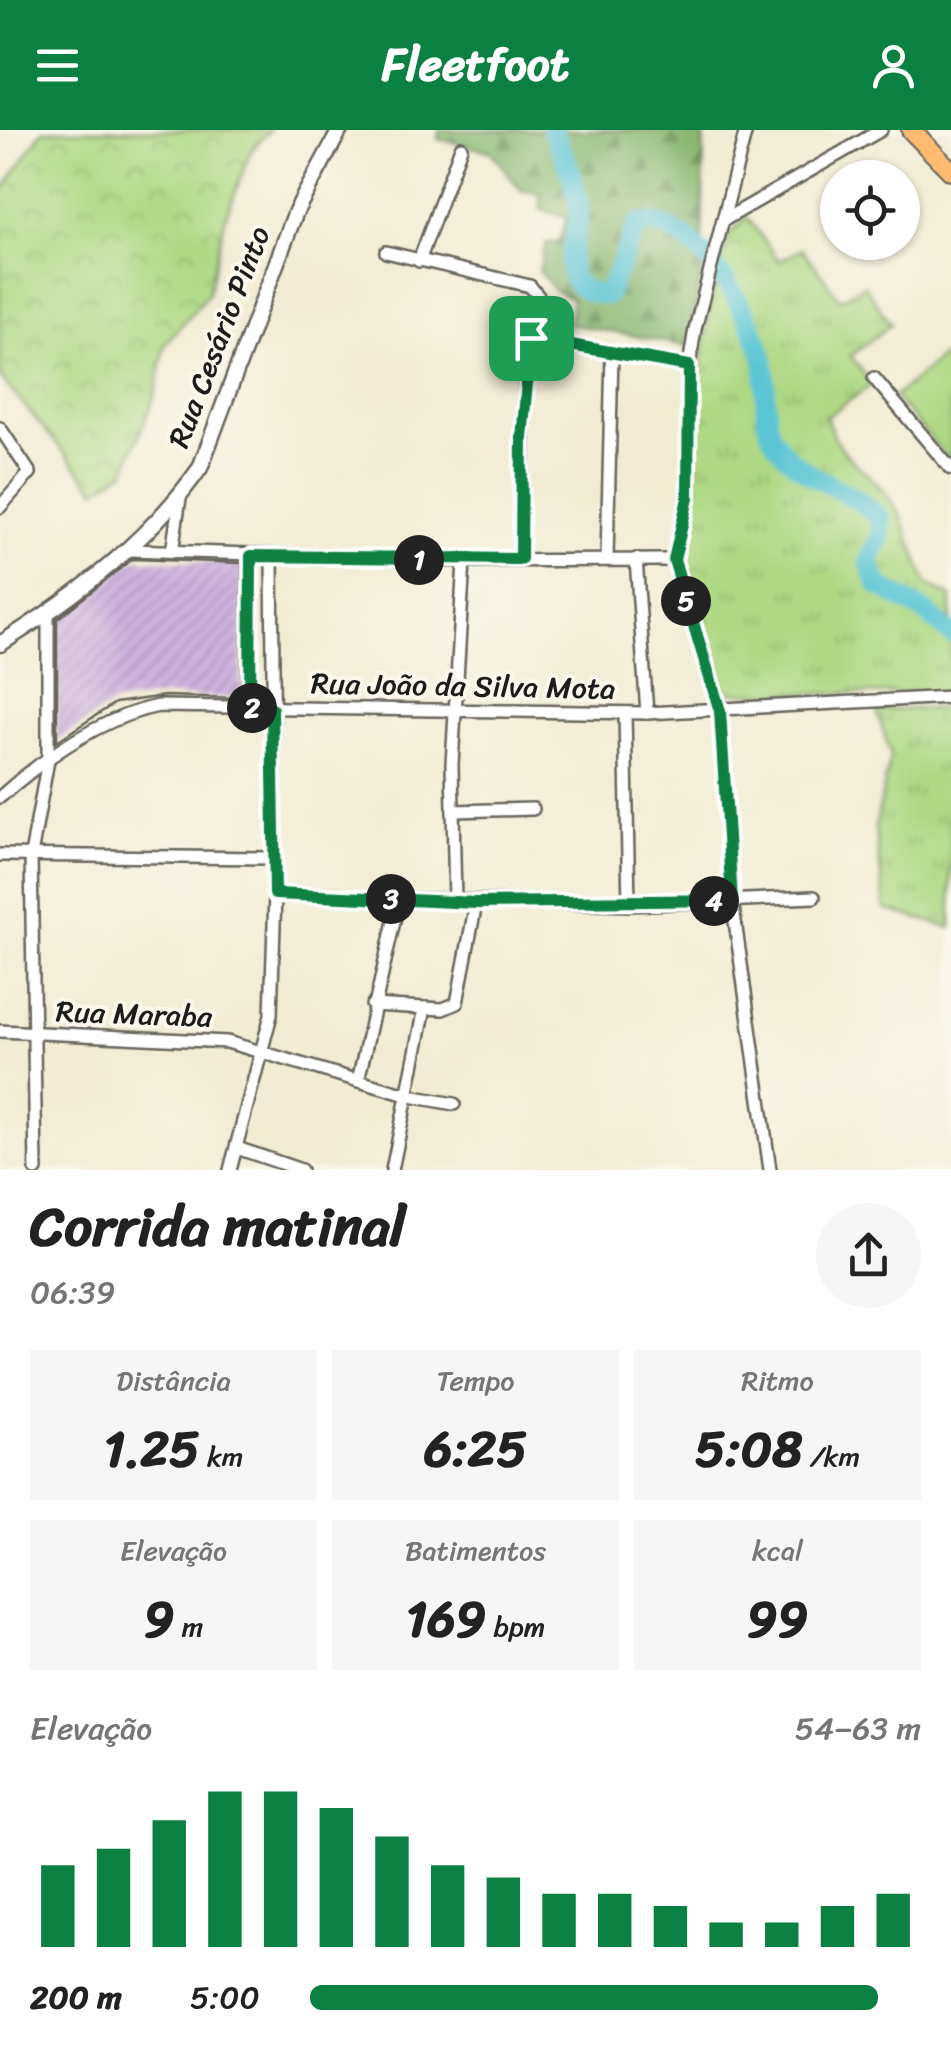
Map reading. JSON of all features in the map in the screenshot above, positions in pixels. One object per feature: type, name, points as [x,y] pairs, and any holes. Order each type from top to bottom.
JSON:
[{"type":"main road","points":[[911,130],[951,171]]},
{"type":"street","name":"Rua Cesário Pinto","points":[[0,644],[48,614],[130,550],[180,498],[200,468],[296,211],[340,130]]},
{"type":"street","points":[[746,130],[689,366],[688,498],[674,560],[720,711],[732,900],[770,1170]]},
{"type":"street","points":[[724,220],[880,130]]},
{"type":"street","points":[[419,261],[461,147]]},
{"type":"street","points":[[386,252],[530,286],[538,296],[522,438],[521,559]]},
{"type":"street","points":[[531,338],[689,366]]},
{"type":"street","points":[[607,560],[612,352]]},
{"type":"street","points":[[874,378],[951,469]]},
{"type":"street","points":[[0,428],[30,473],[0,507]]},
{"type":"street","points":[[172,552],[180,498]]},
{"type":"street","points":[[130,550],[464,560],[674,560]]},
{"type":"street","points":[[250,708],[251,556]]},
{"type":"street","points":[[230,1170],[265,1050],[275,894],[272,556]]},
{"type":"street","points":[[455,902],[453,811],[464,560]]},
{"type":"street","points":[[636,560],[648,713]]},
{"type":"street","points":[[36,1170],[32,856],[48,760],[48,614]]},
{"type":"street","name":"Rua João da Silva Mota","points":[[0,798],[48,760],[135,710],[173,705],[648,713],[951,697]]},
{"type":"street","points":[[624,712],[629,905]]},
{"type":"street","points":[[453,811],[533,809]]},
{"type":"street","points":[[0,856],[274,858]]},
{"type":"street","points":[[275,894],[629,905],[814,897]]},
{"type":"street","points":[[358,1080],[372,1004],[399,899]]},
{"type":"street","points":[[372,1004],[451,1008],[460,997],[476,903]]},
{"type":"street","points":[[392,1170],[425,1008]]},
{"type":"street","name":"Rua Maraba","points":[[0,1032],[181,1038],[265,1050],[410,1096],[454,1104]]},
{"type":"street","points":[[237,1148],[301,1170]]},
{"type":"green space","points":[[43,130],[270,130],[251,151],[225,219],[208,294],[165,344],[156,393],[125,471],[96,490],[0,377],[0,194]]},
{"type":"green space","points":[[439,130],[704,130],[702,271],[688,346],[569,324],[572,299],[555,291],[539,271],[546,243],[559,242],[567,217],[541,210],[540,194],[521,190],[490,151],[438,139]]},
{"type":"green space","points":[[747,217],[779,261],[802,249],[840,299],[864,285],[891,324],[851,356],[872,385],[826,417],[839,445],[895,507],[927,584],[951,597],[951,694],[725,693],[686,561],[698,386],[710,306],[728,237]]},
{"type":"green space","points":[[951,349],[951,462],[894,397]]},
{"type":"green space","points":[[951,708],[951,928],[885,909],[875,827],[891,755],[876,710]]},
{"type":"building","points":[[132,559],[242,563],[241,698],[164,696],[115,703],[57,741],[57,619]]},
{"type":"waterway","points":[[552,130],[570,171],[578,204],[570,264],[579,286],[607,295],[638,224],[659,225],[697,249],[731,290],[755,334],[765,364],[767,422],[776,443],[800,467],[856,499],[881,519],[881,536],[869,562],[878,585],[927,613],[951,634]]},
{"type":"route","points":[[531,338],[689,366],[688,498],[674,560],[720,711],[732,900],[629,905],[476,903],[275,894],[272,709],[250,708],[251,556],[521,559],[522,438],[531,338]]}]
